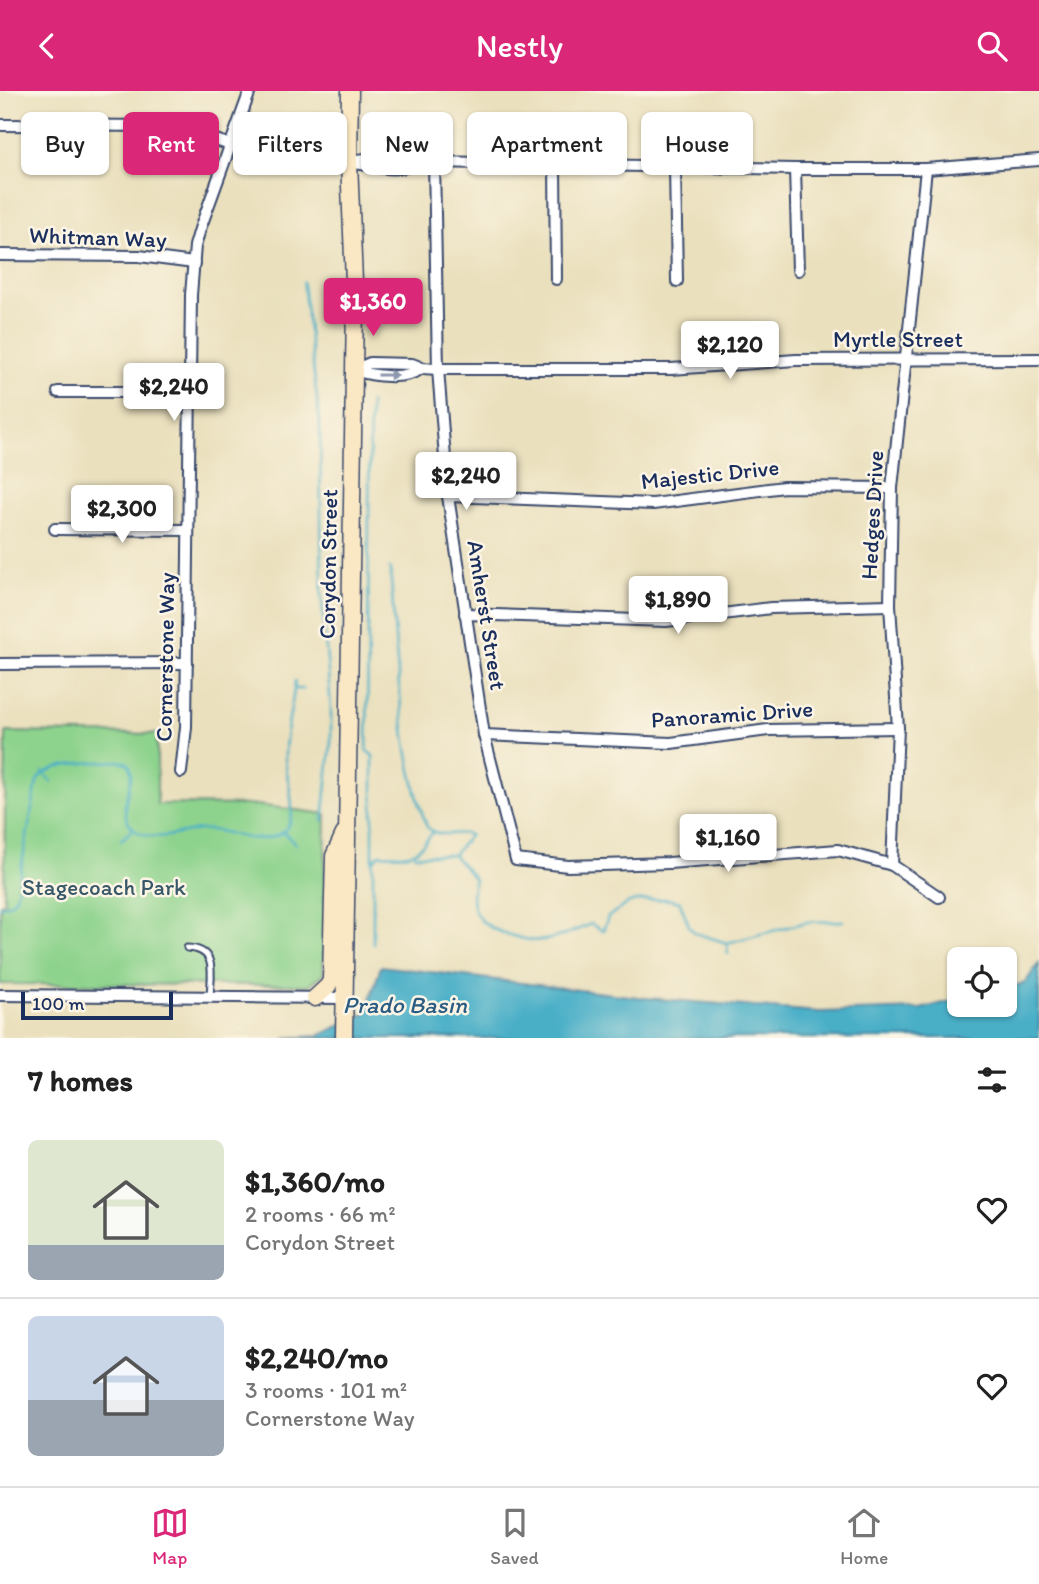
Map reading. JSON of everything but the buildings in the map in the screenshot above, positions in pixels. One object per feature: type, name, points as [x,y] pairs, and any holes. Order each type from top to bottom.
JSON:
[{"type":"main road","name":"Corydon Street","points":[[344,1038],[355,305],[349,162],[350,91]]},
{"type":"main road","points":[[314,998],[331,980],[334,856],[347,829]]},
{"type":"street","name":"Cornerstone Way","points":[[181,772],[186,727],[191,295],[194,263],[200,229],[250,91]]},
{"type":"street","points":[[0,125],[163,126],[189,130],[257,154],[292,160],[349,162],[361,165]]},
{"type":"street","points":[[753,168],[926,169],[1039,160]]},
{"type":"street","points":[[795,169],[798,270]]},
{"type":"street","name":"Hedges Drive","points":[[892,865],[898,728],[890,605],[892,488],[926,169]]},
{"type":"street","name":"Amherst Street","points":[[435,175],[438,369],[448,496],[484,735],[516,860],[568,866],[669,863],[838,850],[892,865]]},
{"type":"street","points":[[555,175],[555,279]]},
{"type":"street","points":[[675,175],[677,281]]},
{"type":"street","name":"Whitman Way","points":[[0,255],[139,256],[194,263]]},
{"type":"street","name":"Myrtle Street","points":[[354,370],[370,375],[413,375],[422,368],[670,369],[796,360],[1039,359]]},
{"type":"street","points":[[58,392],[190,392]]},
{"type":"street","name":"Majestic Drive","points":[[448,496],[653,504],[784,487],[892,488]]},
{"type":"street","points":[[55,529],[188,530]]},
{"type":"street","points":[[465,614],[666,621],[771,608],[890,605]]},
{"type":"street","points":[[0,664],[187,663]]},
{"type":"street","name":"Panoramic Drive","points":[[484,735],[671,743],[768,730],[898,728]]},
{"type":"street","points":[[892,865],[939,897]]},
{"type":"street","points":[[0,995],[344,998]]},
{"type":"lane","points":[[187,948],[200,950],[210,960],[211,997]]},
{"type":"green space","name":"Stagecoach Park","points":[[6,732],[157,734],[157,804],[257,805],[326,814],[323,974],[309,985],[0,984]]},
{"type":"water","name":"Prado Basin","points":[[1039,963],[1039,1038],[284,1038],[318,1036],[365,1014],[381,966],[646,998],[819,1012],[920,1009],[947,1002],[947,1017],[1017,1017],[1017,985],[1025,983]]},
{"type":"waterway","points":[[303,282],[320,424],[322,601],[331,708],[331,743],[323,821]]},
{"type":"waterway","points":[[370,403],[367,750],[373,756],[373,944]]},
{"type":"waterway","points":[[390,568],[400,699],[417,797],[427,827],[432,831],[470,835],[453,855],[475,879],[472,901],[474,910],[484,923],[517,937],[545,940],[591,924],[603,931],[608,917],[627,904],[666,899],[680,902],[689,926],[695,933],[727,943],[807,922],[843,921]]},
{"type":"waterway","points":[[0,906],[11,903],[16,897],[37,781],[43,774],[62,766],[118,761],[128,763],[131,778],[125,812],[127,820],[139,833],[164,836],[208,830],[259,839],[281,833],[292,815],[285,755],[295,681]]},
{"type":"waterway","points":[[294,689],[304,689]]},
{"type":"waterway","points":[[43,772],[52,782]]},
{"type":"waterway","points":[[121,840],[133,829]]},
{"type":"waterway","points":[[283,832],[296,844]]},
{"type":"waterway","points":[[373,861],[380,854],[399,855],[416,851],[433,832]]},
{"type":"waterway","points":[[415,855],[453,855]]},
{"type":"waterway","points":[[727,943],[728,954]]}]
